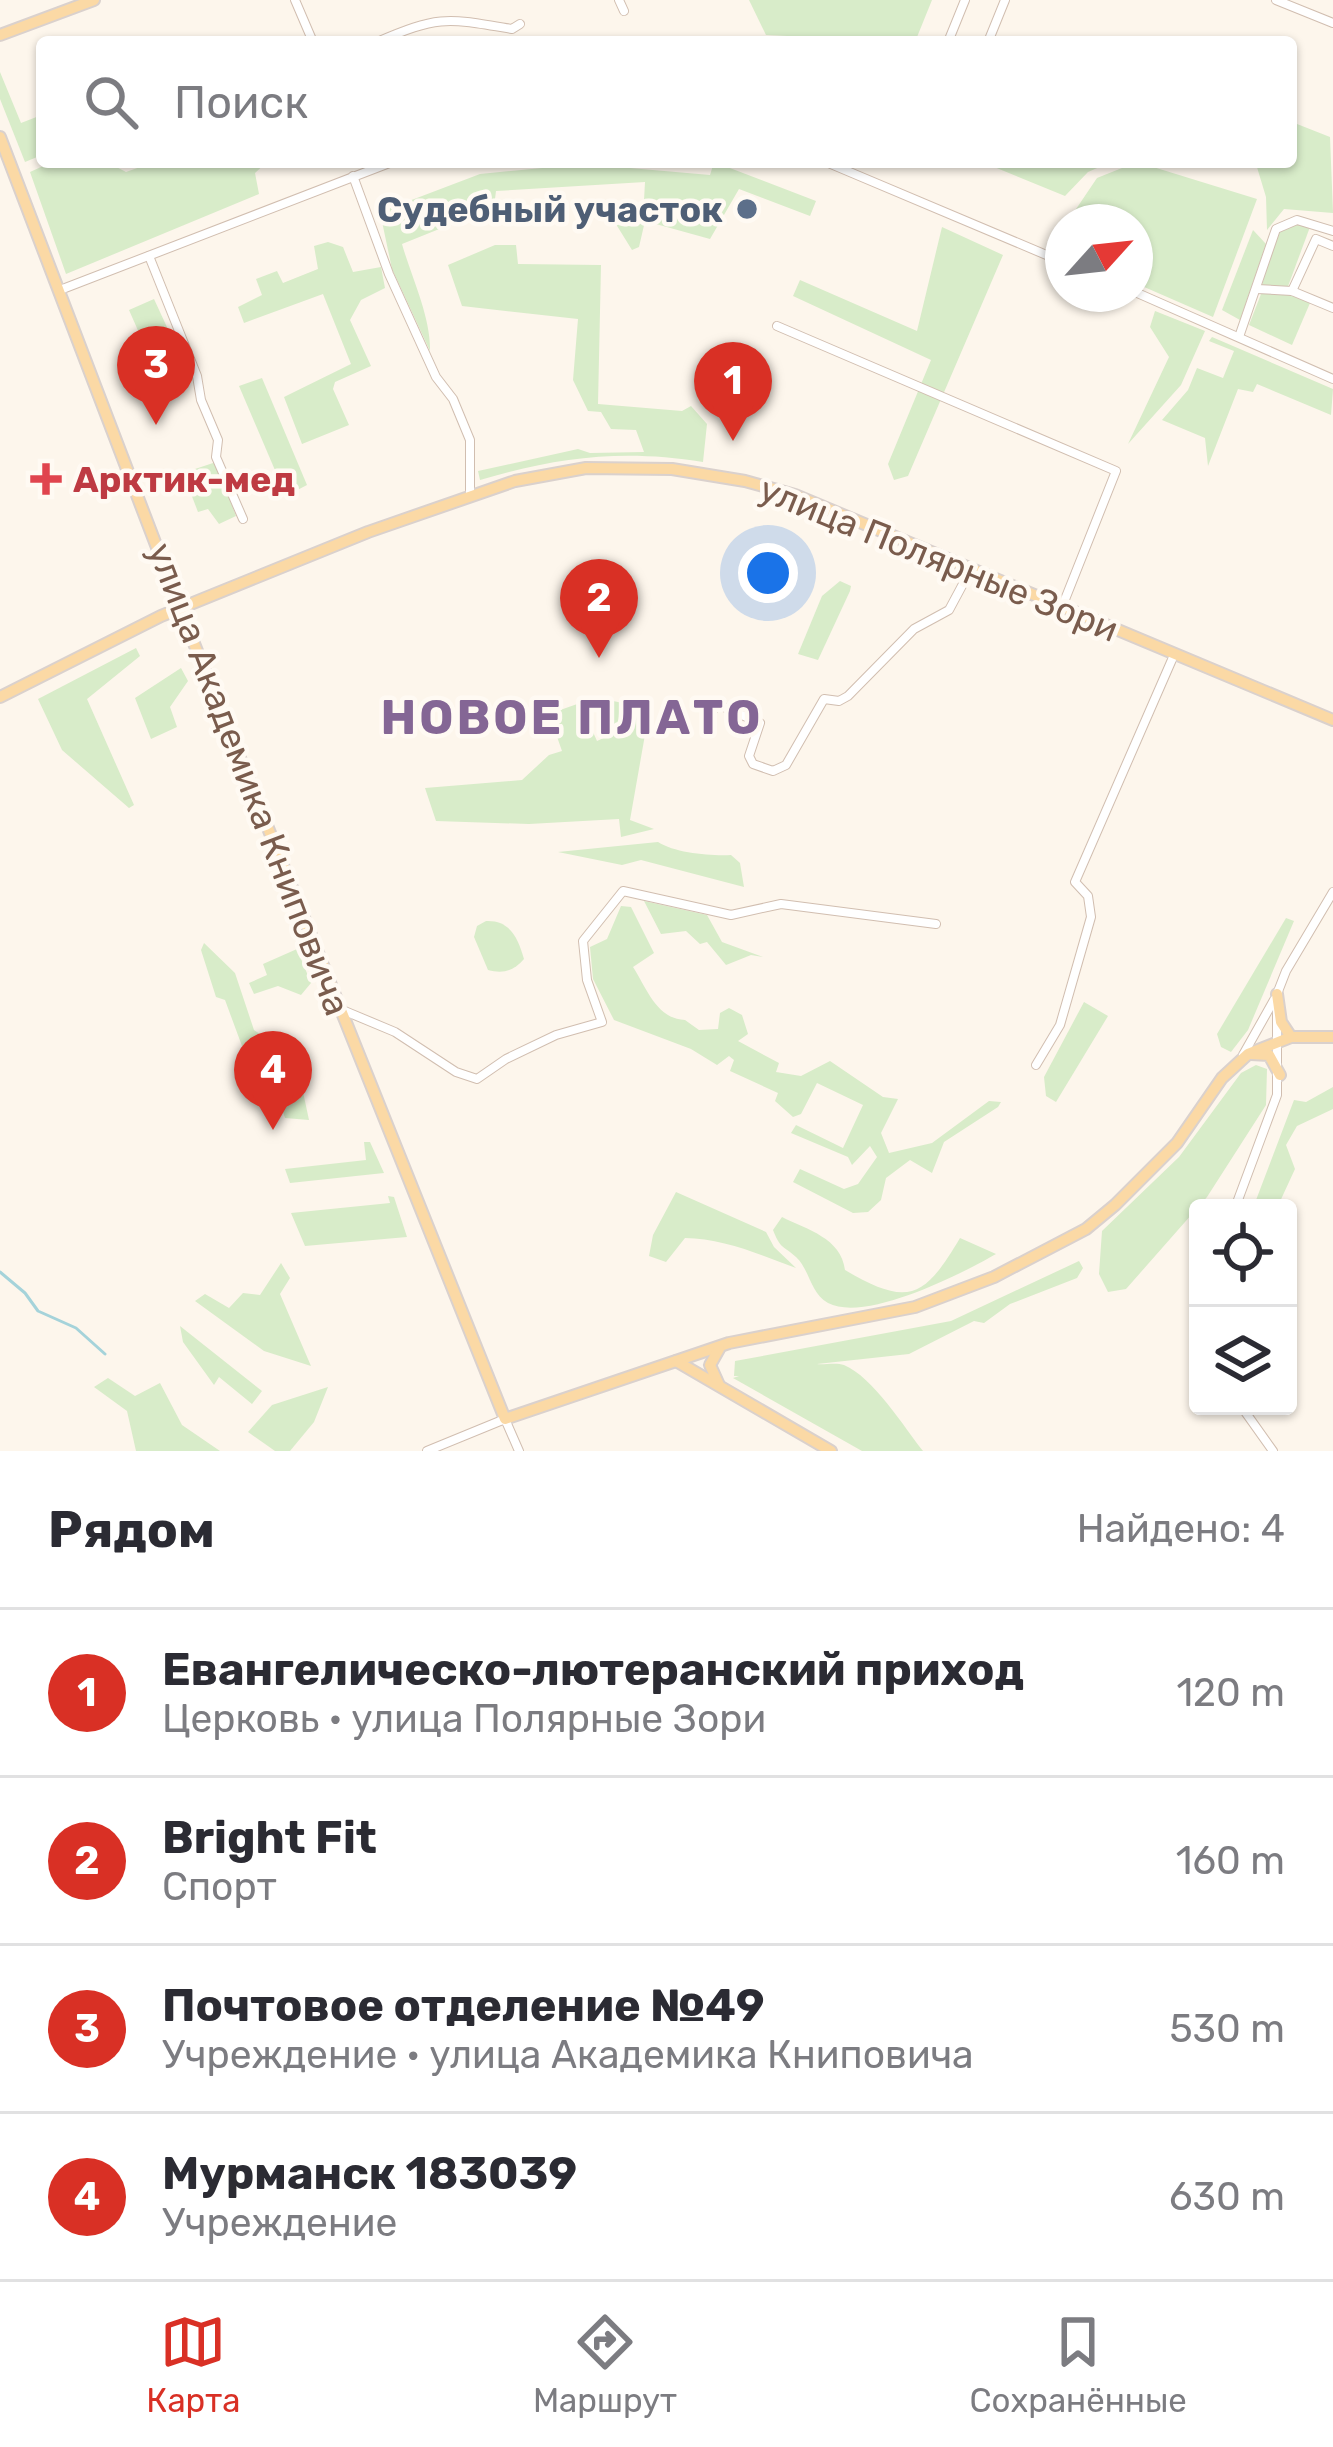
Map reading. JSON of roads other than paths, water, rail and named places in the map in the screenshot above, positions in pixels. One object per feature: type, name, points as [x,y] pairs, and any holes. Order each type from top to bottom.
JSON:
[{"type":"main road","points":[[0,35],[94,0]]},
{"type":"main road","name":"улица Академика Книповича","points":[[0,137],[180,608],[505,1419]]},
{"type":"main road","name":"улица Полярные Зори","points":[[0,697],[180,608],[470,494],[586,468],[638,467],[702,473],[795,495],[1333,720]]},
{"type":"main road","points":[[1277,994],[1281,1022],[1291,1037]]},
{"type":"main road","points":[[505,1419],[729,1343],[934,1301],[1047,1252],[1086,1228],[1150,1173],[1248,1054],[1291,1037],[1333,1037]]},
{"type":"main road","points":[[1248,1054],[1268,1055],[1279,1071]]},
{"type":"main road","points":[[717,1384],[710,1364],[713,1354],[729,1343]]},
{"type":"main road","points":[[709,1350],[702,1363],[717,1384]]},
{"type":"main road","points":[[676,1361],[831,1451]]},
{"type":"street","points":[[295,0],[310,36]]},
{"type":"street","points":[[619,0],[624,10]]},
{"type":"street","points":[[950,36],[965,0]]},
{"type":"street","points":[[990,36],[1005,0]]},
{"type":"street","points":[[1279,1],[1333,23]]},
{"type":"street","points":[[393,36],[439,19],[459,18],[512,29],[520,24]]},
{"type":"street","points":[[60,290],[375,168]]},
{"type":"street","points":[[840,168],[1045,254]]},
{"type":"street","points":[[353,176],[389,274],[436,377],[454,398],[470,440],[470,494]]},
{"type":"street","points":[[1239,337],[1276,229],[1297,220],[1333,231]]},
{"type":"street","points":[[1292,291],[1316,239],[1333,246]]},
{"type":"street","points":[[149,256],[197,376],[201,400],[218,440],[216,457],[243,519]]},
{"type":"street","points":[[1256,289],[1292,291],[1333,308]]},
{"type":"street","points":[[1153,300],[1333,380]]},
{"type":"street","points":[[777,326],[1116,471],[1062,607]]},
{"type":"street","points":[[706,721],[717,704],[745,714],[760,723],[749,756],[753,764],[773,771],[786,765],[824,699],[839,701],[848,696],[914,628],[949,610],[971,569]]},
{"type":"street","points":[[1036,1065],[1060,1025],[1090,916],[1088,896],[1075,883],[1174,655]]},
{"type":"street","points":[[338,1008],[395,1032],[456,1072],[477,1079],[556,1035],[602,1022],[587,980],[583,940],[623,891],[731,915],[781,904],[935,924]]},
{"type":"street","points":[[1237,1064],[1333,892]]},
{"type":"street","points":[[1238,1199],[1272,1113],[1279,1071],[1277,994]]},
{"type":"street","points":[[1247,1415],[1273,1451]]},
{"type":"street","points":[[427,1451],[505,1419],[519,1451]]},
{"type":"waterway","points":[[0,1272],[38,1311],[76,1328],[105,1354]]},
{"type":"place","name":"Судебный участок","points":[[747,209]]},
{"type":"place","name":"Почтовое отделение №49","points":[[156,425]]},
{"type":"place","name":"Евангелическо-лютеранский приход","points":[[733,441]]},
{"type":"place","name":"Арктик-мед","points":[[46,479]]},
{"type":"place","name":"Bright Fit","points":[[599,658]]},
{"type":"place","name":"Мурманск 183039","points":[[273,1130]]},
{"type":"district","name":"НОВОЕ ПЛАТО","points":[[572,717]]}]
